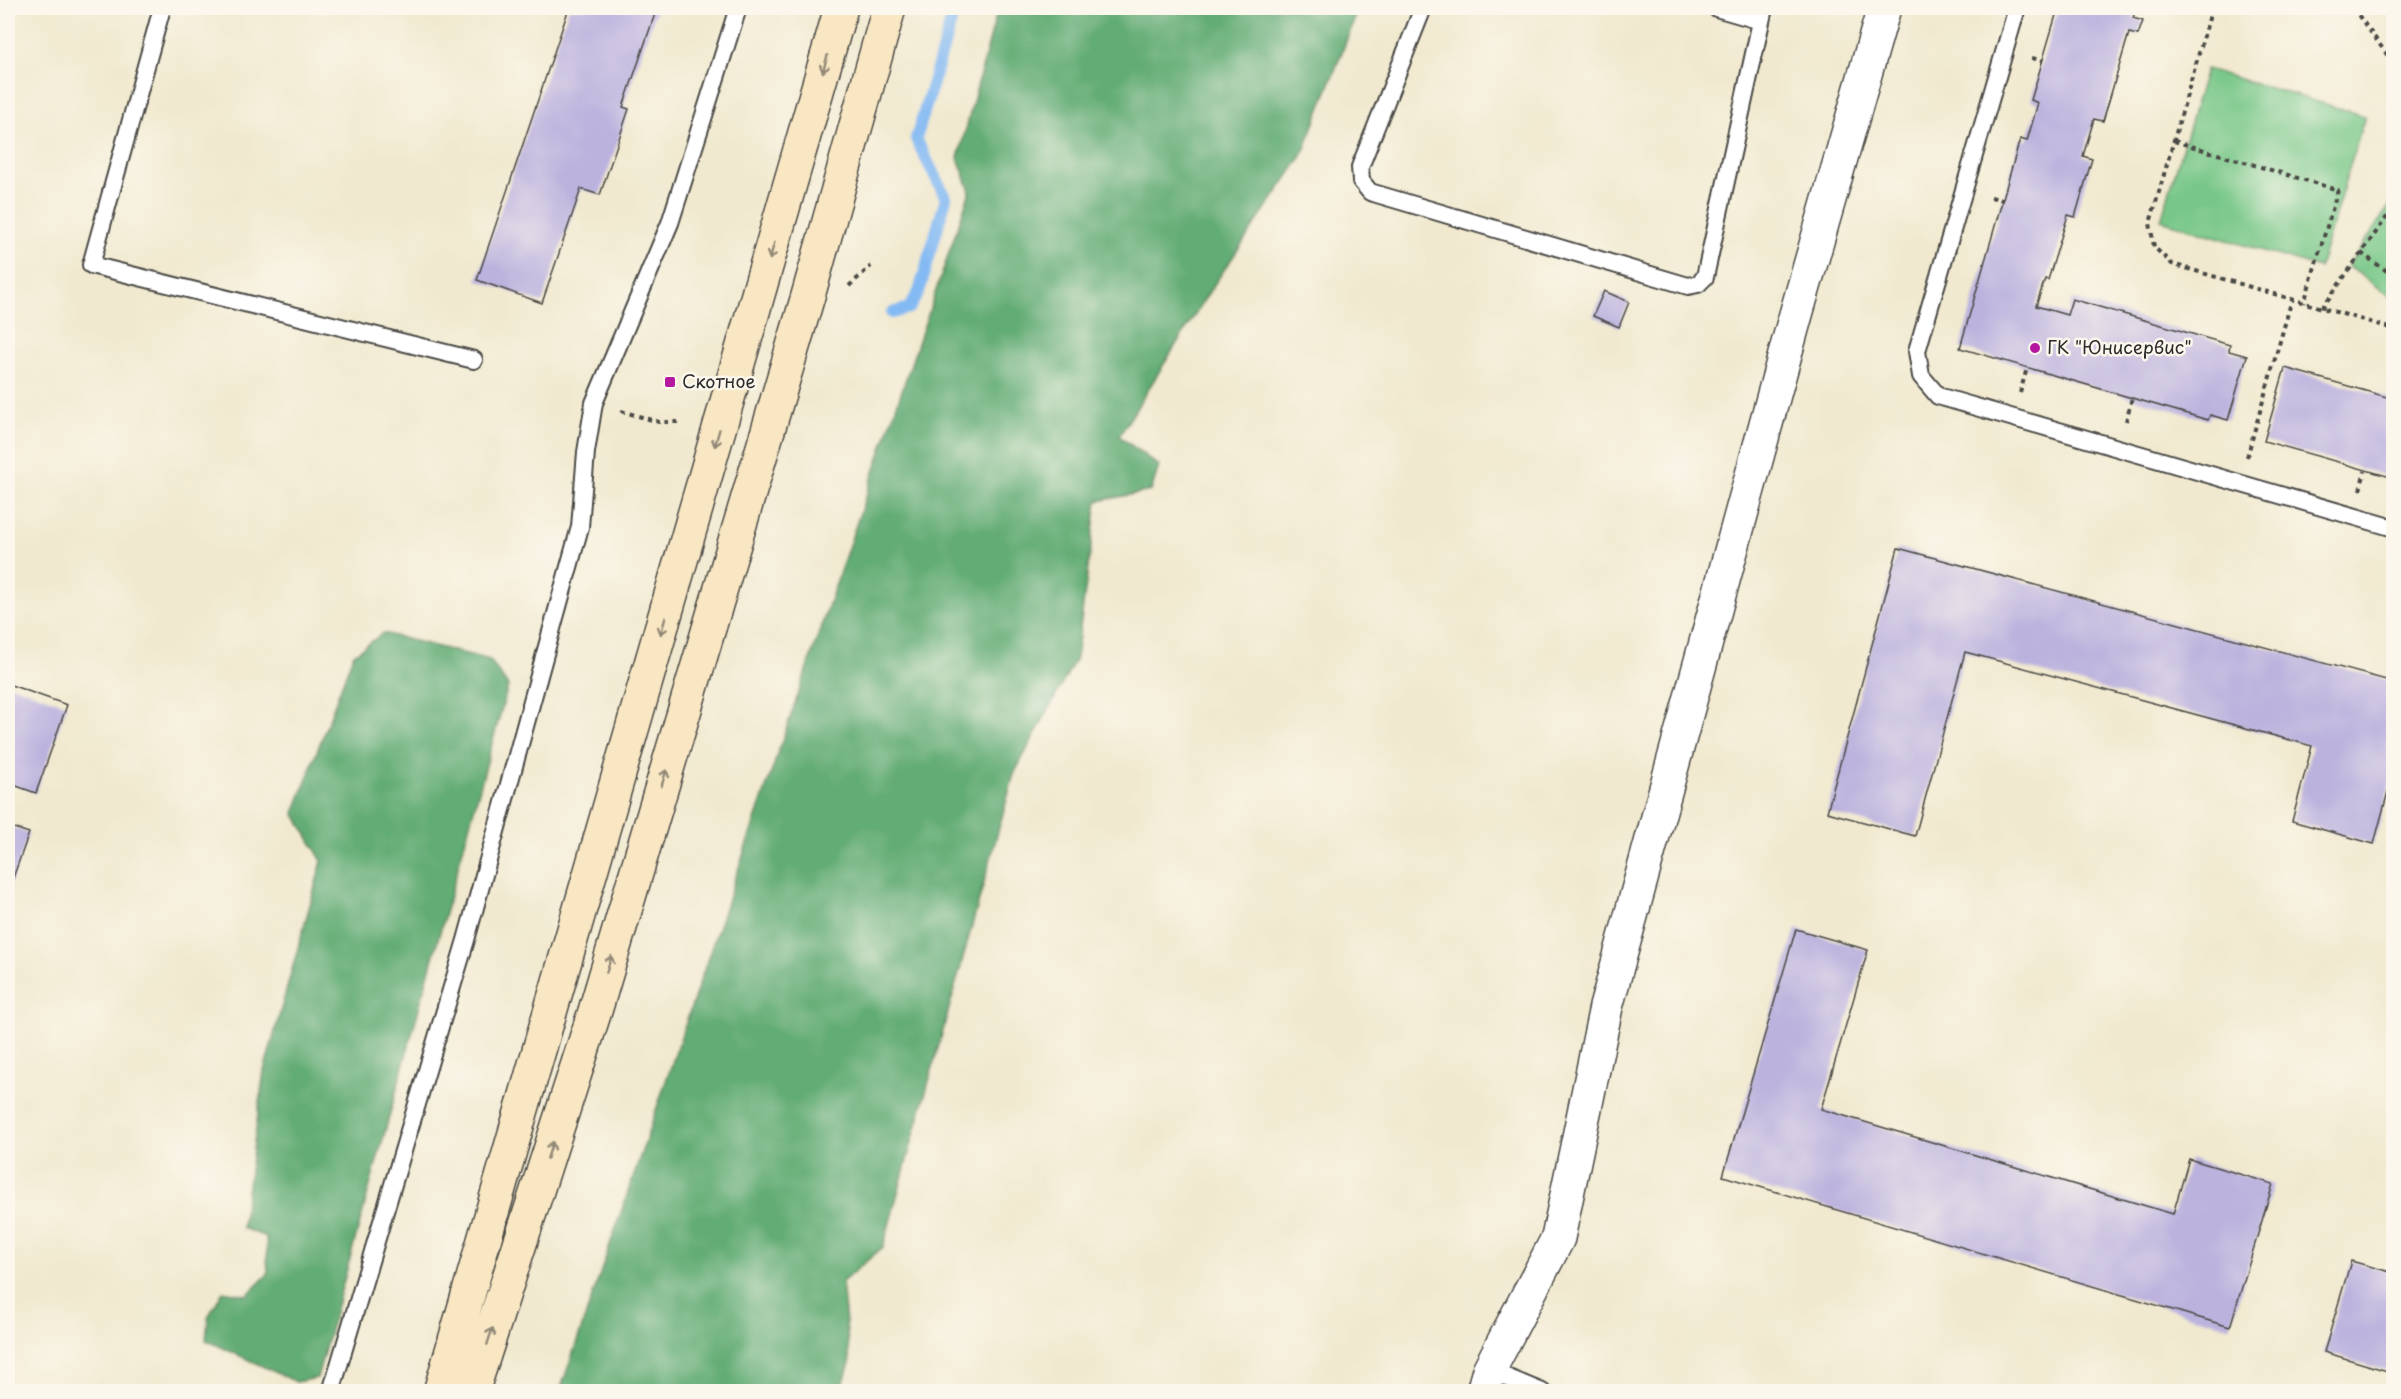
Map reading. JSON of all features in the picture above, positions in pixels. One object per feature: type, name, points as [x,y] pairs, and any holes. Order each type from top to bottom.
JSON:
[{"type":"main road","points":[[440,1392],[841,8]]},
{"type":"main road","points":[[472,1392],[602,988],[808,296],[889,8]]},
{"type":"street","points":[[1486,1381],[1557,1238],[1606,1007],[1795,318],[1884,8]]},
{"type":"lane","points":[[162,8],[91,265],[474,360]]},
{"type":"lane","points":[[331,1392],[466,940],[580,527],[586,452],[594,403],[670,223],[738,8]]},
{"type":"lane","points":[[1423,8],[1360,167],[1361,181],[1370,192],[1688,286],[1698,284],[1705,277],[1763,14],[1716,8]]},
{"type":"lane","points":[[2017,8],[1917,351],[1921,376],[1938,396],[2394,528]]},
{"type":"lane","points":[[1486,1381],[1542,1392]]},
{"type":"path","points":[[2212,8],[2150,223],[2154,247],[2172,264],[2394,329]]},
{"type":"path","points":[[2353,8],[2394,64]]},
{"type":"path","points":[[2174,141],[2338,190],[2304,303]]},
{"type":"path","points":[[2322,308],[2394,207]]},
{"type":"path","points":[[2361,253],[2394,276]]},
{"type":"path","points":[[2239,483],[2292,299]]},
{"type":"path","points":[[594,403],[659,422],[679,422]]},
{"type":"green space","points":[[998,8],[1359,8],[1302,156],[1209,292],[1119,436],[1159,466],[1151,491],[1097,501],[1076,658],[1014,774],[883,1247],[842,1282],[850,1363],[841,1391],[560,1391],[970,191],[958,158]]},
{"type":"green space","points":[[2206,69],[2365,116],[2319,268],[2161,220]]},
{"type":"green space","points":[[2393,201],[2393,298],[2348,266]]},
{"type":"green space","points":[[383,633],[490,660],[508,686],[317,1378],[296,1382],[206,1340],[208,1317],[223,1291],[247,1295],[268,1274],[266,1237],[242,1228],[264,1071],[322,861],[294,813],[353,655]]},
{"type":"building","points":[[569,8],[657,8],[623,107],[629,109],[600,195],[581,189],[542,303],[477,280]]},
{"type":"building","points":[[2058,8],[2136,8],[2133,18],[2143,21],[2138,35],[2129,33],[2103,121],[2094,119],[2083,156],[2092,159],[2075,217],[2068,215],[2048,280],[2045,279],[2036,306],[2067,315],[2072,299],[2230,345],[2229,351],[2247,356],[2228,420],[2210,415],[2208,420],[1960,348],[2020,139],[2027,141],[2038,103],[2031,100]]},
{"type":"building","points":[[1604,291],[1629,302],[1619,327],[1593,316]]},
{"type":"building","points":[[2285,368],[2394,399],[2394,478],[2264,441]]},
{"type":"building","points":[[1898,548],[2394,682],[2394,769],[2374,844],[2292,821],[2312,746],[1965,652],[1915,836],[1827,812]]},
{"type":"building","points":[[8,684],[67,705],[36,793],[8,783]]},
{"type":"building","points":[[8,826],[29,833],[8,892]]},
{"type":"building","points":[[1796,929],[1868,950],[1821,1109],[2173,1214],[2189,1159],[2273,1184],[2230,1327],[1723,1176]]},
{"type":"building","points":[[2351,1261],[2394,1273],[2394,1373],[2324,1352]]},
{"type":"waterway","points":[[892,313],[909,308],[919,292],[946,198],[916,139],[955,8]]},
{"type":"place","name":"ГК \"Юнисервис\"","points":[[2035,348]]},
{"type":"place","name":"Скотное","points":[[670,382]]}]
